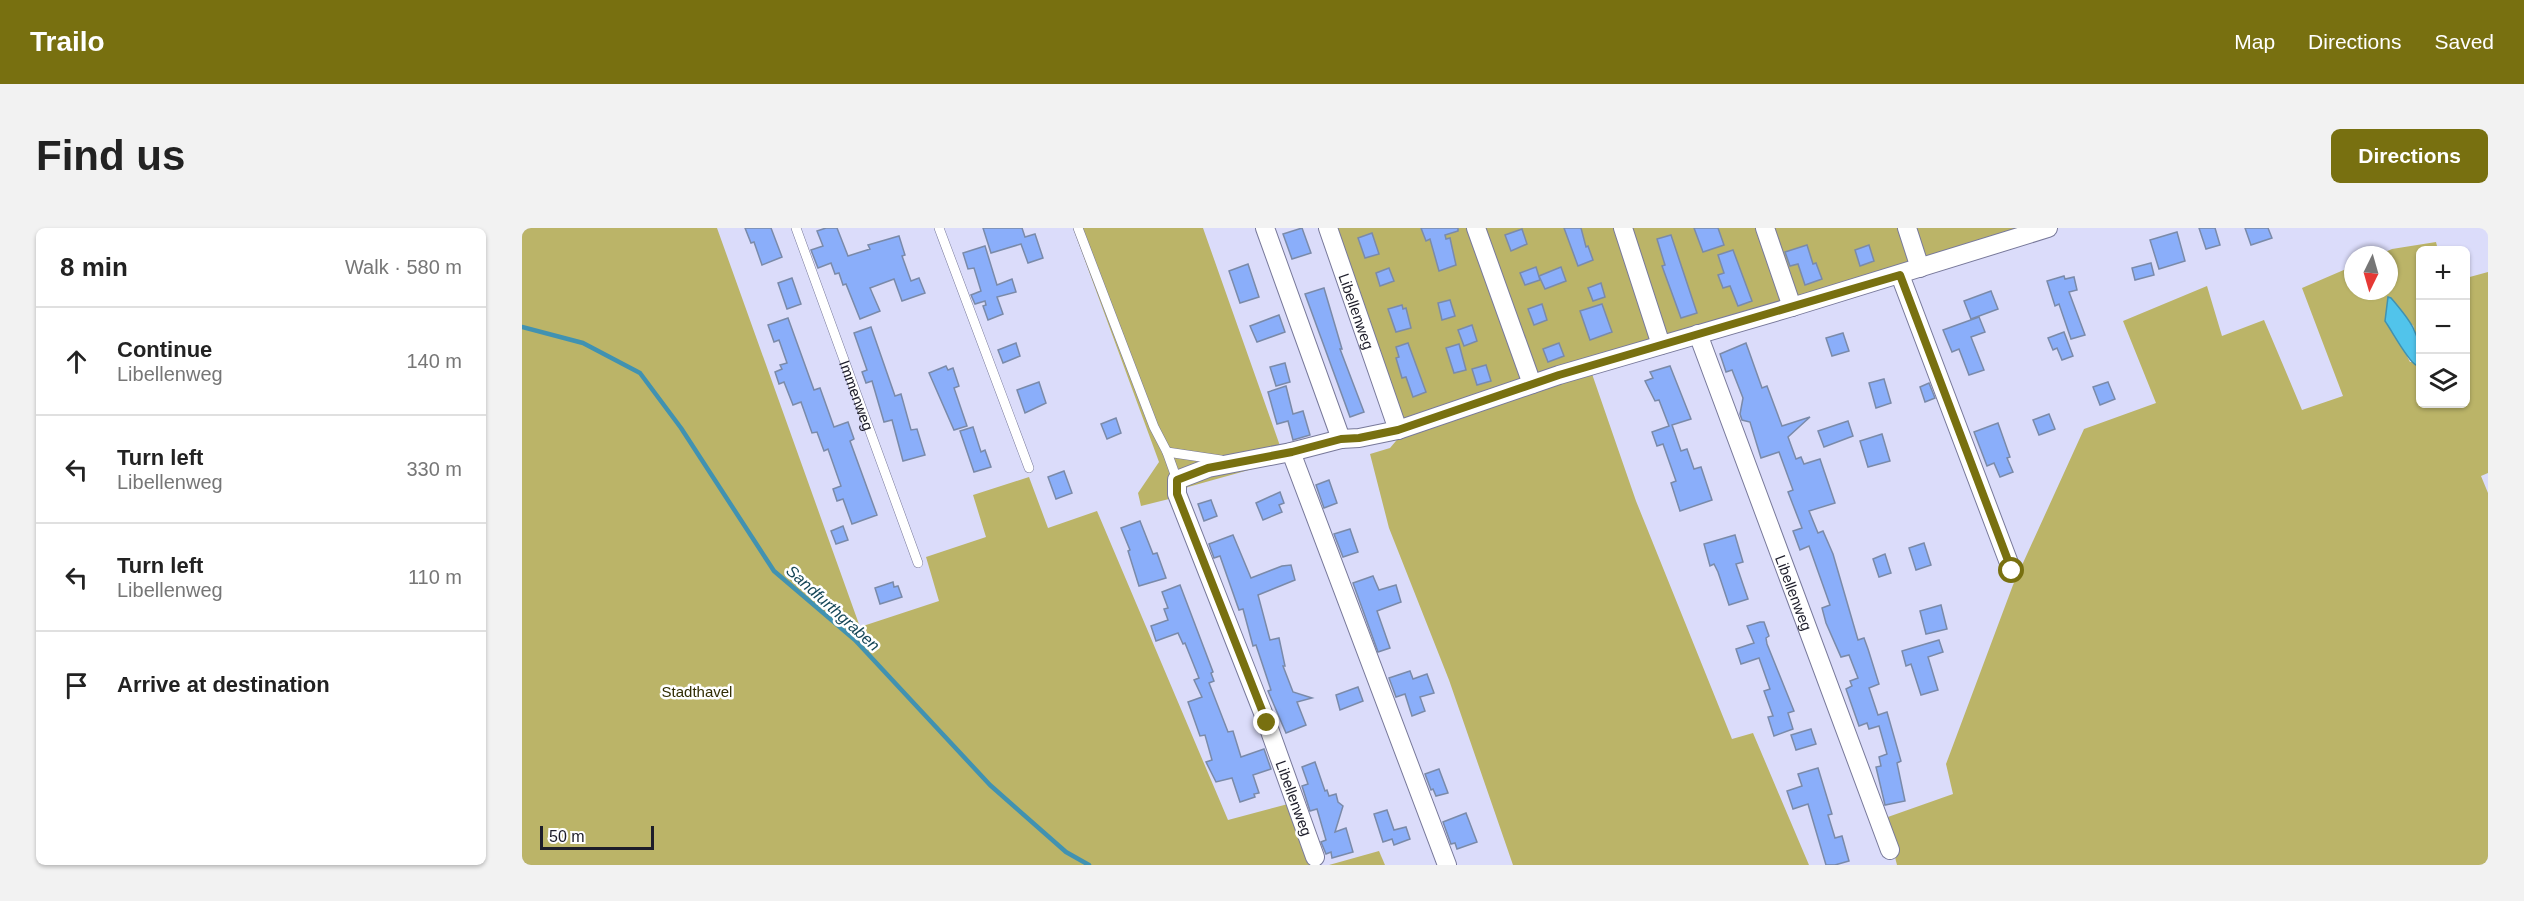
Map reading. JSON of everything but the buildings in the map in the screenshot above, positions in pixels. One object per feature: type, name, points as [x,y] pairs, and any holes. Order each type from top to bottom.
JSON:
[{"type":"street","points":[[1265,228],[1341,439]]},
{"type":"street","name":"Libellenweg","points":[[1328,228],[1398,430]]},
{"type":"street","points":[[1476,228],[1532,384]]},
{"type":"street","points":[[1623,228],[1661,345]]},
{"type":"street","points":[[1765,228],[1792,307]]},
{"type":"street","points":[[1906,228],[1920,268]]},
{"type":"street","points":[[1177,480],[1208,468],[1292,452],[1341,439],[1359,438],[1398,430],[1532,384],[1900,275],[2048,228]]},
{"type":"street","points":[[1900,275],[2012,571]]},
{"type":"street","name":"Libellenweg","points":[[1698,334],[1890,850]]},
{"type":"street","points":[[1292,452],[1447,865]]},
{"type":"street","name":"Libellenweg","points":[[1177,480],[1177,494],[1267,723],[1315,857]]},
{"type":"lane","name":"Immenweg","points":[[796,228],[918,563]]},
{"type":"lane","points":[[939,228],[1029,468]]},
{"type":"lane","points":[[1078,228],[1154,427],[1167,452],[1177,480]]},
{"type":"lane","points":[[1167,452],[1238,463]]},
{"type":"green space","name":"Stadthavel","points":[[522,228],[717,228],[860,627],[939,601],[926,557],[986,537],[973,495],[1029,477],[1048,528],[1097,511],[1228,820],[1288,804],[1310,865],[522,865]]},
{"type":"green space","points":[[1073,228],[1203,228],[1285,460],[1188,487],[1173,498],[1141,506],[1138,493],[1159,462]]},
{"type":"green space","points":[[1331,228],[2030,228],[1401,421]]},
{"type":"green space","points":[[2436,242],[2437,246],[2416,246],[2416,335],[2413,325],[2385,321],[2399,340],[2410,362],[2416,362],[2416,408],[2470,408],[2470,277],[2488,272],[2488,473],[2481,476],[2488,493],[2488,865],[1897,865],[1885,818],[1953,794],[1946,764],[2013,585],[2084,429],[2156,403],[2123,321],[2207,286],[2222,336],[2264,320],[2302,410],[2343,396],[2302,288],[2344,270],[2344,300],[2398,300],[2398,248]]},
{"type":"green space","points":[[1591,371],[1636,501],[1732,739],[1753,733],[1809,865],[1513,865],[1449,680],[1389,528],[1370,454],[1390,448],[1401,435]]},
{"type":"green space","points":[[1379,851],[1385,865],[1329,865]]},
{"type":"water","points":[[2388,300],[2392,300],[2409,320],[2416,335],[2416,365],[2409,358],[2385,321]]},
{"type":"waterway","name":"Sandfurthgraben","points":[[522,327],[583,343],[640,373],[681,428],[774,571],[855,640],[990,785],[1066,852],[1089,865]]},
{"type":"route","points":[[1267,723],[1177,494],[1177,480],[1208,468],[1292,452],[1341,439],[1359,438],[1398,430],[1559,375],[1900,275],[2012,571]]}]
